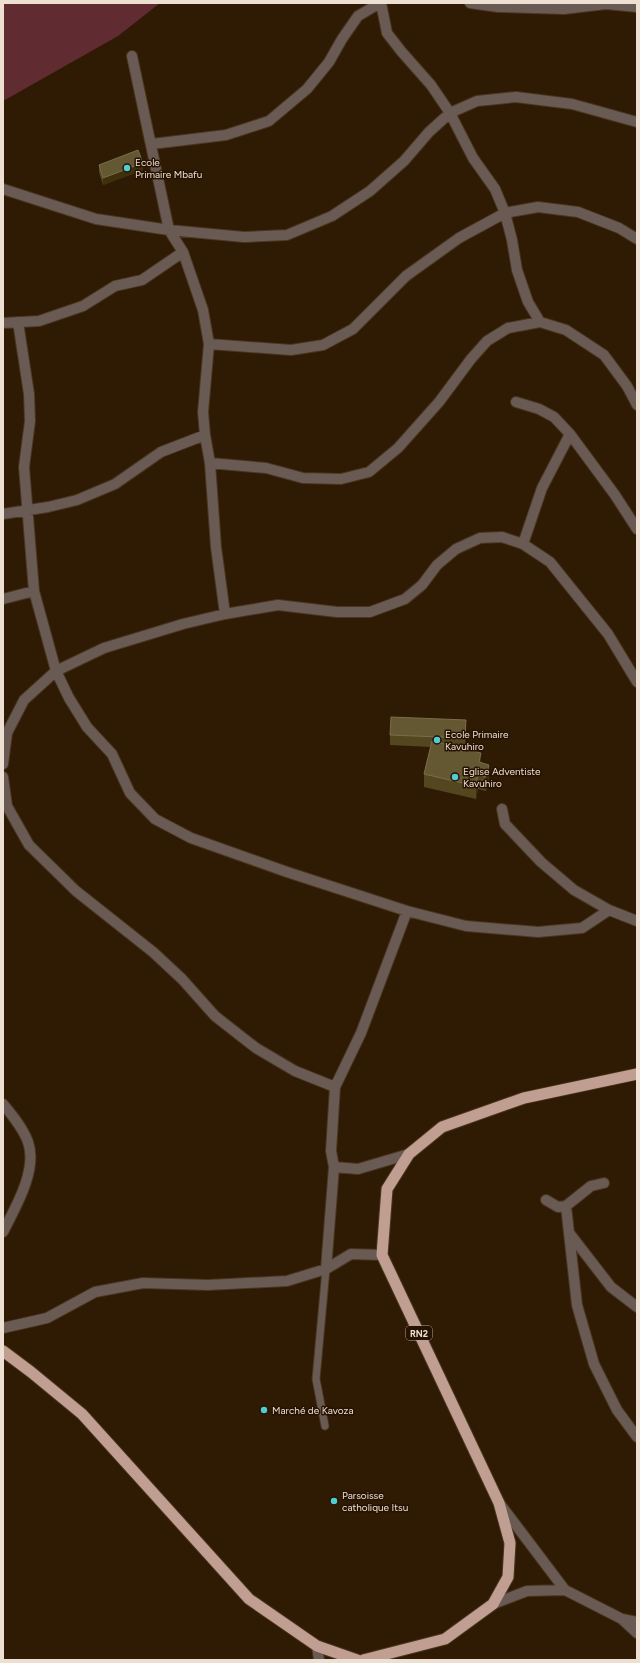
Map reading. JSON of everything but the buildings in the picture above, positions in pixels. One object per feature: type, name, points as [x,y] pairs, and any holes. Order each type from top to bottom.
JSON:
[{"type":"highway","name":"RN2","points":[[363,1660],[445,1639],[493,1604],[508,1577],[510,1543],[499,1503],[382,1255],[387,1189],[409,1154],[442,1127],[524,1098],[637,1074]]},
{"type":"highway","points":[[3,1351],[82,1414],[249,1598],[317,1646],[358,1660]]},
{"type":"street","points":[[152,144],[226,136],[269,121],[307,89],[329,62],[342,38],[358,16],[381,3],[387,33],[432,85],[450,113],[472,158],[495,189],[505,213],[512,240],[517,270],[528,302],[540,322]]},
{"type":"street","points":[[470,3],[498,7],[564,9],[606,4],[637,7]]},
{"type":"street","points":[[132,56],[152,144],[169,230],[183,252],[203,310],[209,344],[204,412],[205,435],[210,463],[216,547],[225,614]]},
{"type":"street","points":[[3,189],[96,219],[169,230],[244,237],[287,235],[332,216],[370,191],[404,161],[430,132],[450,113],[477,101],[516,97],[572,104],[637,122]]},
{"type":"street","points":[[209,344],[291,350],[323,345],[353,329],[406,276],[459,238],[505,213],[538,206],[578,212],[620,228],[637,239]]},
{"type":"street","points":[[3,323],[38,322],[83,306],[115,286],[142,280],[183,252]]},
{"type":"street","points":[[18,322],[29,394],[30,421],[24,467],[34,591],[56,671],[69,698],[87,727],[112,754],[130,793],[155,819],[198,841],[287,872],[408,911],[466,926],[538,932],[582,928],[609,910]]},
{"type":"street","points":[[210,463],[266,468],[303,478],[341,479],[369,472],[398,448],[439,402],[487,340],[508,328],[540,322],[566,330],[604,355],[627,386],[637,405]]},
{"type":"street","points":[[516,402],[539,409],[554,417],[570,434],[615,495],[637,529]]},
{"type":"street","points":[[523,544],[542,488],[570,434]]},
{"type":"street","points":[[3,514],[48,507],[77,500],[115,484],[161,452],[205,435]]},
{"type":"street","points":[[3,764],[7,733],[24,700],[56,671],[104,648],[183,624],[225,614],[278,605],[337,612],[370,612],[405,599],[422,585],[437,565],[456,548],[480,538],[502,537],[523,544],[550,562],[608,634],[637,682]]},
{"type":"street","points":[[3,599],[34,591]]},
{"type":"street","points":[[3,777],[7,806],[29,845],[76,891],[153,952],[182,979],[214,1016],[256,1048],[295,1071],[335,1087]]},
{"type":"street","points":[[502,809],[505,824],[541,862],[574,890],[609,910],[637,921]]},
{"type":"street","points":[[326,1269],[334,1167],[331,1151],[335,1087],[361,1033],[408,911]]},
{"type":"street","points":[[3,1104],[14,1117],[29,1143],[31,1160],[27,1180],[3,1232]]},
{"type":"street","points":[[334,1167],[358,1169],[409,1154]]},
{"type":"street","points":[[546,1200],[558,1207],[566,1206],[591,1186],[604,1183]]},
{"type":"street","points":[[566,1206],[577,1305],[594,1364],[617,1410],[637,1437]]},
{"type":"street","points":[[570,1234],[611,1287],[637,1307]]},
{"type":"street","points":[[3,1328],[47,1318],[95,1292],[143,1283],[208,1285],[287,1281],[326,1269],[351,1254],[382,1255]]},
{"type":"street","points":[[499,1503],[565,1590],[622,1619],[637,1622]]},
{"type":"street","points":[[493,1604],[527,1591],[565,1590]]},
{"type":"street","points":[[622,1619],[637,1633]]},
{"type":"street","points":[[317,1646],[319,1660]]},
{"type":"lane","points":[[325,1426],[316,1379],[326,1269]]},
{"type":"shaded area","points":[[3,3],[160,3],[118,36],[3,101]]},
{"type":"place","name":"Ecole Primaire Mbafu","points":[[127,168]]},
{"type":"place","name":"Ecole Primaire Kavuhiro","points":[[437,740]]},
{"type":"place","name":"Eglise Adventiste Kavuhiro","points":[[455,777]]},
{"type":"place","name":"Marché de Kavoza","points":[[264,1410]]},
{"type":"place","name":"Parsoisse catholique Itsu","points":[[334,1501]]}]
